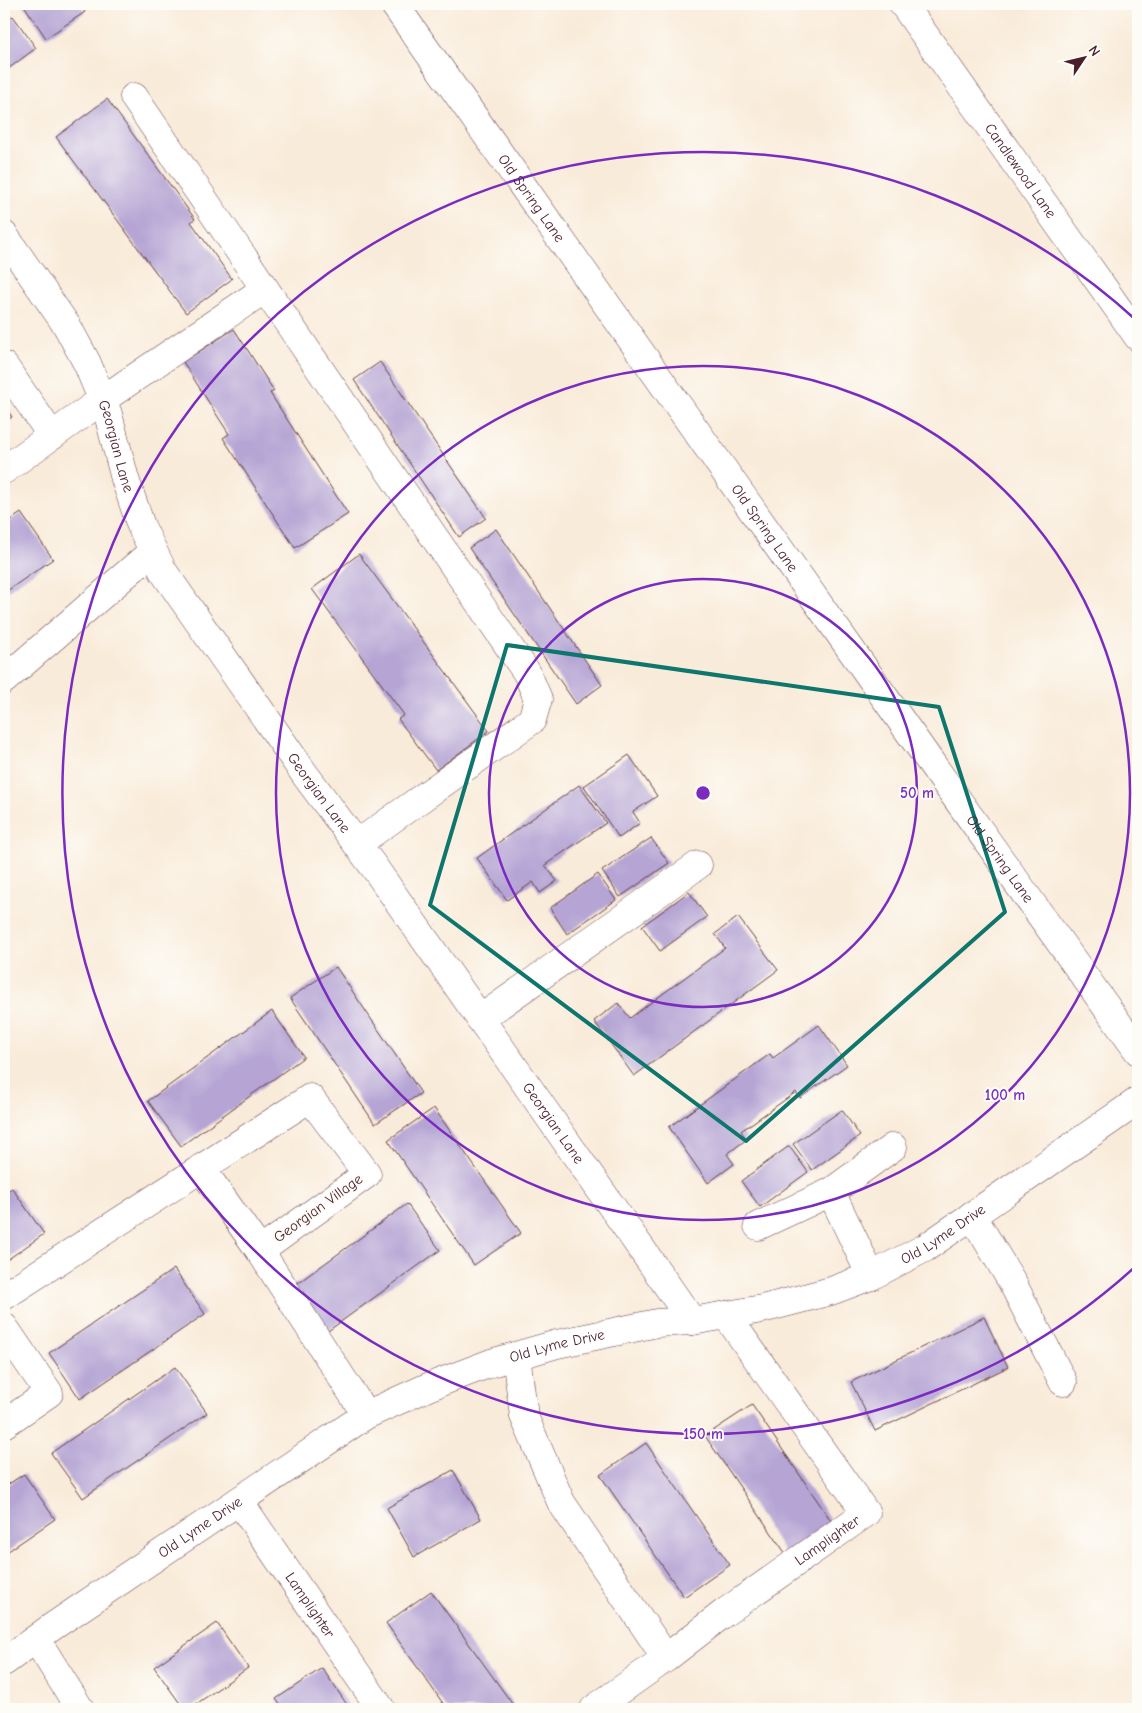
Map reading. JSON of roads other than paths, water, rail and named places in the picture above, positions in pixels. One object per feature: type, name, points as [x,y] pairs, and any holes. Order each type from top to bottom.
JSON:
[{"type":"street","name":"Old Spring Lane","points":[[394,4],[935,768],[1138,1051]]},
{"type":"street","name":"Candlewood Lane","points":[[902,4],[1138,337]]},
{"type":"street","points":[[134,97],[527,673],[538,700],[532,720],[357,844]]},
{"type":"street","name":"Georgian Lane","points":[[4,236],[67,326],[87,363],[108,414],[128,489],[141,526],[168,579],[306,776],[357,844],[692,1321]]},
{"type":"street","points":[[4,470],[102,400],[265,289]]},
{"type":"street","points":[[4,366],[52,436]]},
{"type":"street","points":[[4,680],[153,552]]},
{"type":"street","points":[[480,1019],[698,865]]},
{"type":"street","name":"Georgian Village","points":[[4,1296],[310,1098],[367,1174],[260,1251]]},
{"type":"street","name":"Old Lyme Drive","points":[[4,1662],[366,1415],[428,1387],[492,1363],[557,1344],[657,1323],[692,1321],[762,1309],[830,1291],[871,1276],[924,1248],[1138,1101]]},
{"type":"street","points":[[758,1226],[831,1192],[893,1147]]},
{"type":"street","name":"Georgian Village","points":[[201,1168],[260,1251],[366,1415]]},
{"type":"street","points":[[831,1192],[871,1276]]},
{"type":"street","points":[[972,1216],[1011,1280],[1063,1382]]},
{"type":"street","name":"Lamplighter","points":[[594,1709],[666,1658],[724,1613],[866,1513],[726,1315]]},
{"type":"street","points":[[4,1327],[49,1393],[4,1424]]},
{"type":"street","points":[[516,1356],[524,1416],[560,1502],[666,1658]]},
{"type":"street","name":"Lamplighter","points":[[239,1501],[381,1709]]},
{"type":"street","points":[[36,1639],[80,1709]]}]
